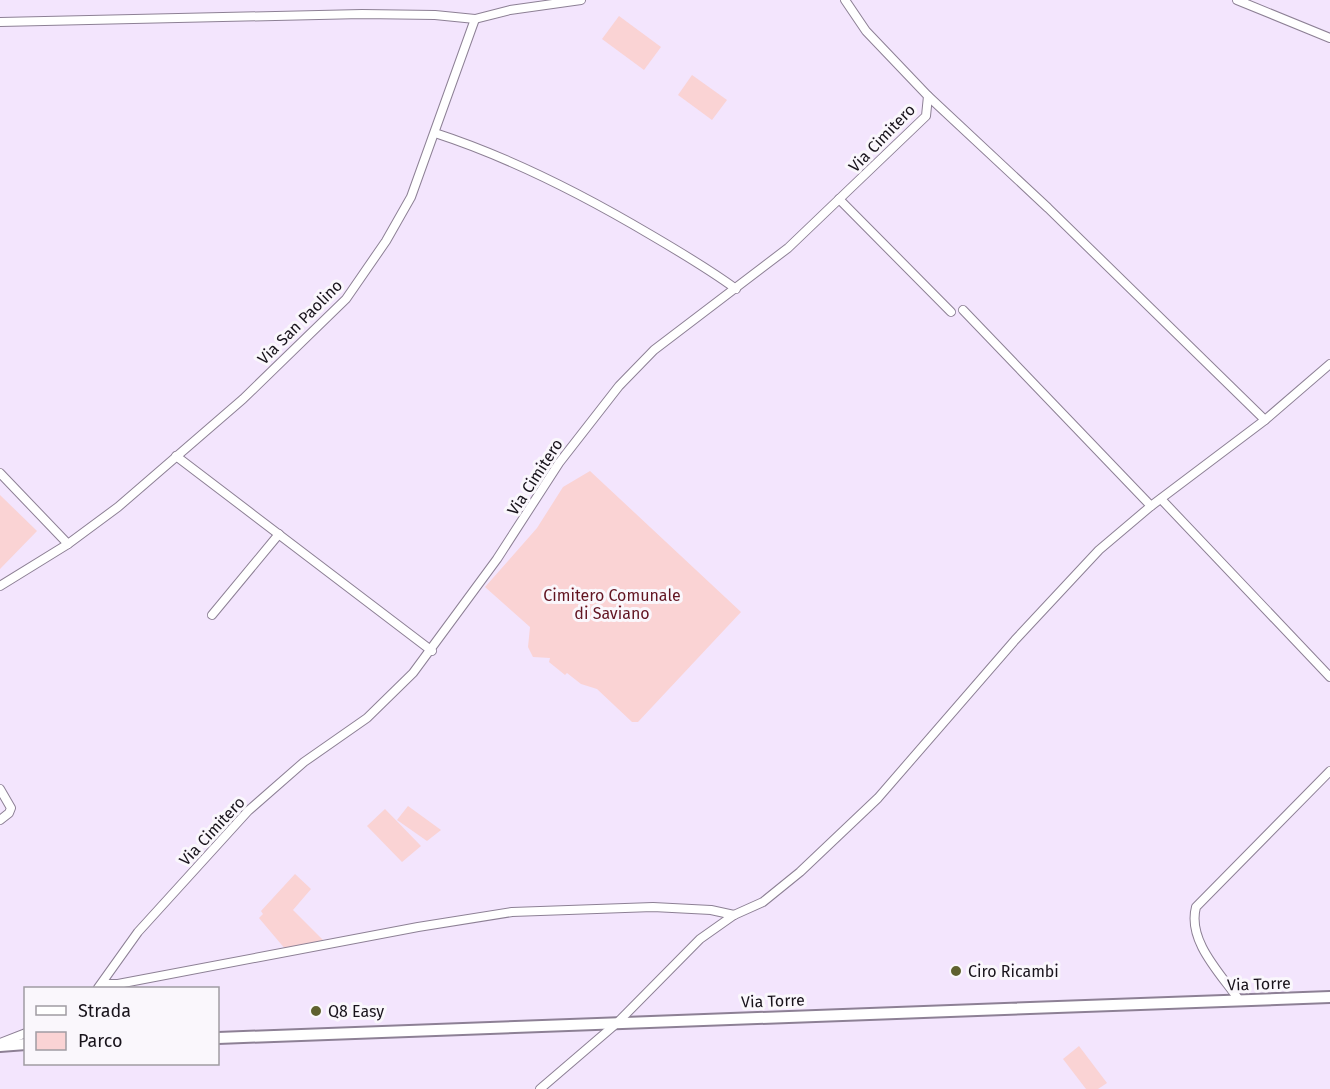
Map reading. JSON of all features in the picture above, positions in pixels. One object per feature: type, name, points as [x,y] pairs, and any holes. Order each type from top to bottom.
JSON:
[{"type":"main road","name":"Via Torre","points":[[219,1038],[1330,997]]},
{"type":"main road","points":[[0,1044],[24,1044]]},
{"type":"street","points":[[0,22],[362,14],[435,15],[475,19],[510,10],[581,0]]},
{"type":"street","name":"Via Cimitero","points":[[100,986],[138,932],[248,811],[304,762],[367,718],[392,697],[432,651],[497,559],[559,463],[618,386],[654,350],[788,248],[926,116],[928,96],[866,31],[845,0]]},
{"type":"street","points":[[1237,0],[1330,38]]},
{"type":"street","name":"Via San Paolino","points":[[0,586],[68,544],[118,507],[243,399],[346,299],[386,241],[411,196],[475,19]]},
{"type":"street","points":[[928,96],[1048,208],[1265,420]]},
{"type":"street","points":[[435,132],[518,164],[573,191],[670,246],[736,289]]},
{"type":"street","points":[[839,199],[951,312]]},
{"type":"street","points":[[963,310],[1151,506]]},
{"type":"street","points":[[540,1089],[617,1023],[700,939],[734,915],[763,902],[800,872],[878,798],[1056,594],[1100,550],[1151,506],[1265,420],[1330,364]]},
{"type":"street","points":[[176,456],[432,651]]},
{"type":"street","points":[[0,473],[68,544]]},
{"type":"street","points":[[1161,499],[1330,677]]},
{"type":"street","points":[[212,615],[279,534]]},
{"type":"street","points":[[1239,1000],[1199,940],[1194,928],[1196,908],[1330,771]]},
{"type":"street","points":[[0,789],[10,806],[9,813],[0,820]]},
{"type":"street","points":[[0,797],[10,806]]},
{"type":"street","points":[[100,986],[418,927],[512,912],[653,907],[711,910],[734,915]]},
{"type":"street","points":[[0,1044],[24,1034]]},
{"type":"green space","points":[[619,16],[661,47],[644,70],[602,39]]},
{"type":"green space","points":[[692,75],[727,100],[712,120],[678,95]]},
{"type":"green space","name":"Cimitero Comunale di Saviano","points":[[590,471],[741,612],[638,722],[632,722],[597,689],[581,684],[567,673],[565,675],[549,662],[550,658],[533,657],[528,647],[530,627],[485,587],[537,528],[563,487]]},
{"type":"green space","points":[[0,495],[37,531],[0,569]]},
{"type":"green space","points":[[408,806],[441,830],[427,841],[397,820]]},
{"type":"green space","points":[[385,809],[421,846],[402,862],[367,826]]},
{"type":"green space","points":[[295,874],[311,889],[293,910],[325,942],[286,950],[259,918],[263,914],[261,911]]},
{"type":"green space","points":[[1079,1046],[1107,1083],[1098,1089],[1086,1089],[1063,1059]]},
{"type":"place","name":"Ciro Ricambi","points":[[956,971]]},
{"type":"place","name":"Q8 Easy","points":[[316,1011]]}]
